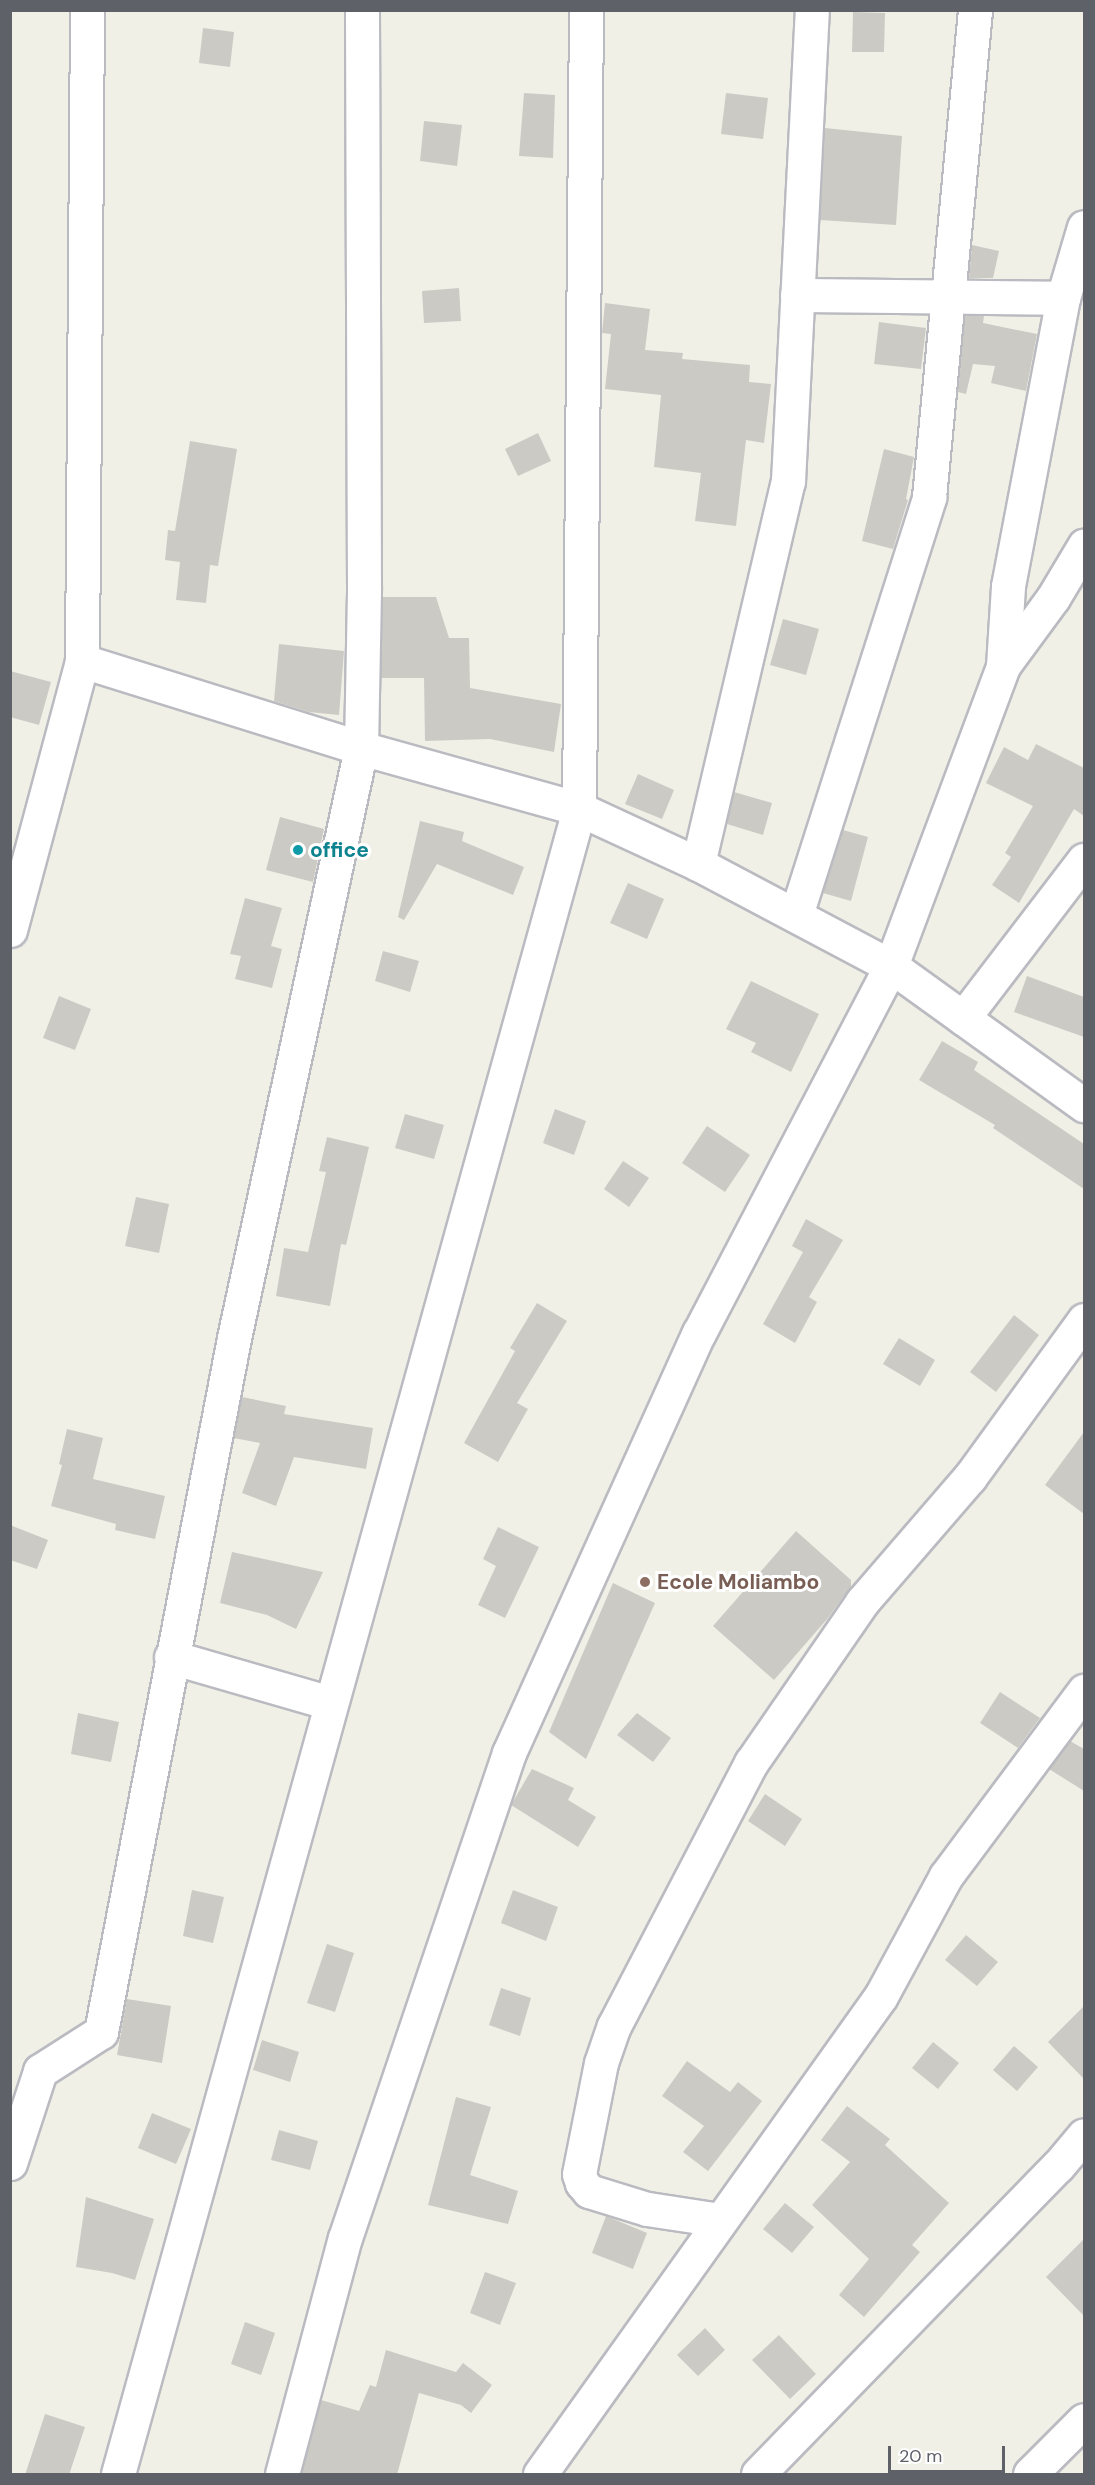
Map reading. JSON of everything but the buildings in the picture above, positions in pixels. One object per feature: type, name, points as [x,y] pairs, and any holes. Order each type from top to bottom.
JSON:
[{"type":"street","points":[[10,930],[82,661],[87,10]]},
{"type":"street","points":[[10,2163],[40,2071],[101,2032],[171,1657],[234,1338],[361,748],[364,587],[362,10]]},
{"type":"street","points":[[118,2475],[579,809],[586,10]]},
{"type":"street","points":[[698,864],[788,481],[812,10]]},
{"type":"street","points":[[796,915],[929,497],[975,10]]},
{"type":"street","points":[[1003,666],[1008,586],[1063,298],[1084,228]]},
{"type":"street","points":[[798,296],[948,295],[1063,298]]},
{"type":"street","points":[[282,2475],[345,2238],[509,1753],[699,1333],[891,966],[1003,666],[1053,598],[1084,546]]},
{"type":"street","points":[[82,661],[361,748],[579,809],[698,864],[891,966],[1084,1105]]},
{"type":"street","points":[[963,1018],[1084,860]]},
{"type":"street","points":[[720,2220],[647,2209],[589,2191],[582,2183],[579,2174],[601,2063],[614,2026],[758,1754],[862,1602],[970,1477],[1084,1320]]},
{"type":"street","points":[[171,1657],[330,1703]]},
{"type":"street","points":[[540,2475],[881,1996],[946,1876],[1084,1691]]},
{"type":"street","points":[[758,2475],[1058,2166],[1084,2135]]},
{"type":"street","points":[[1030,2475],[1084,2420]]},
{"type":"place","name":"office","points":[[298,850]]},
{"type":"place","name":"Ecole Moliambo","points":[[645,1582]]}]
